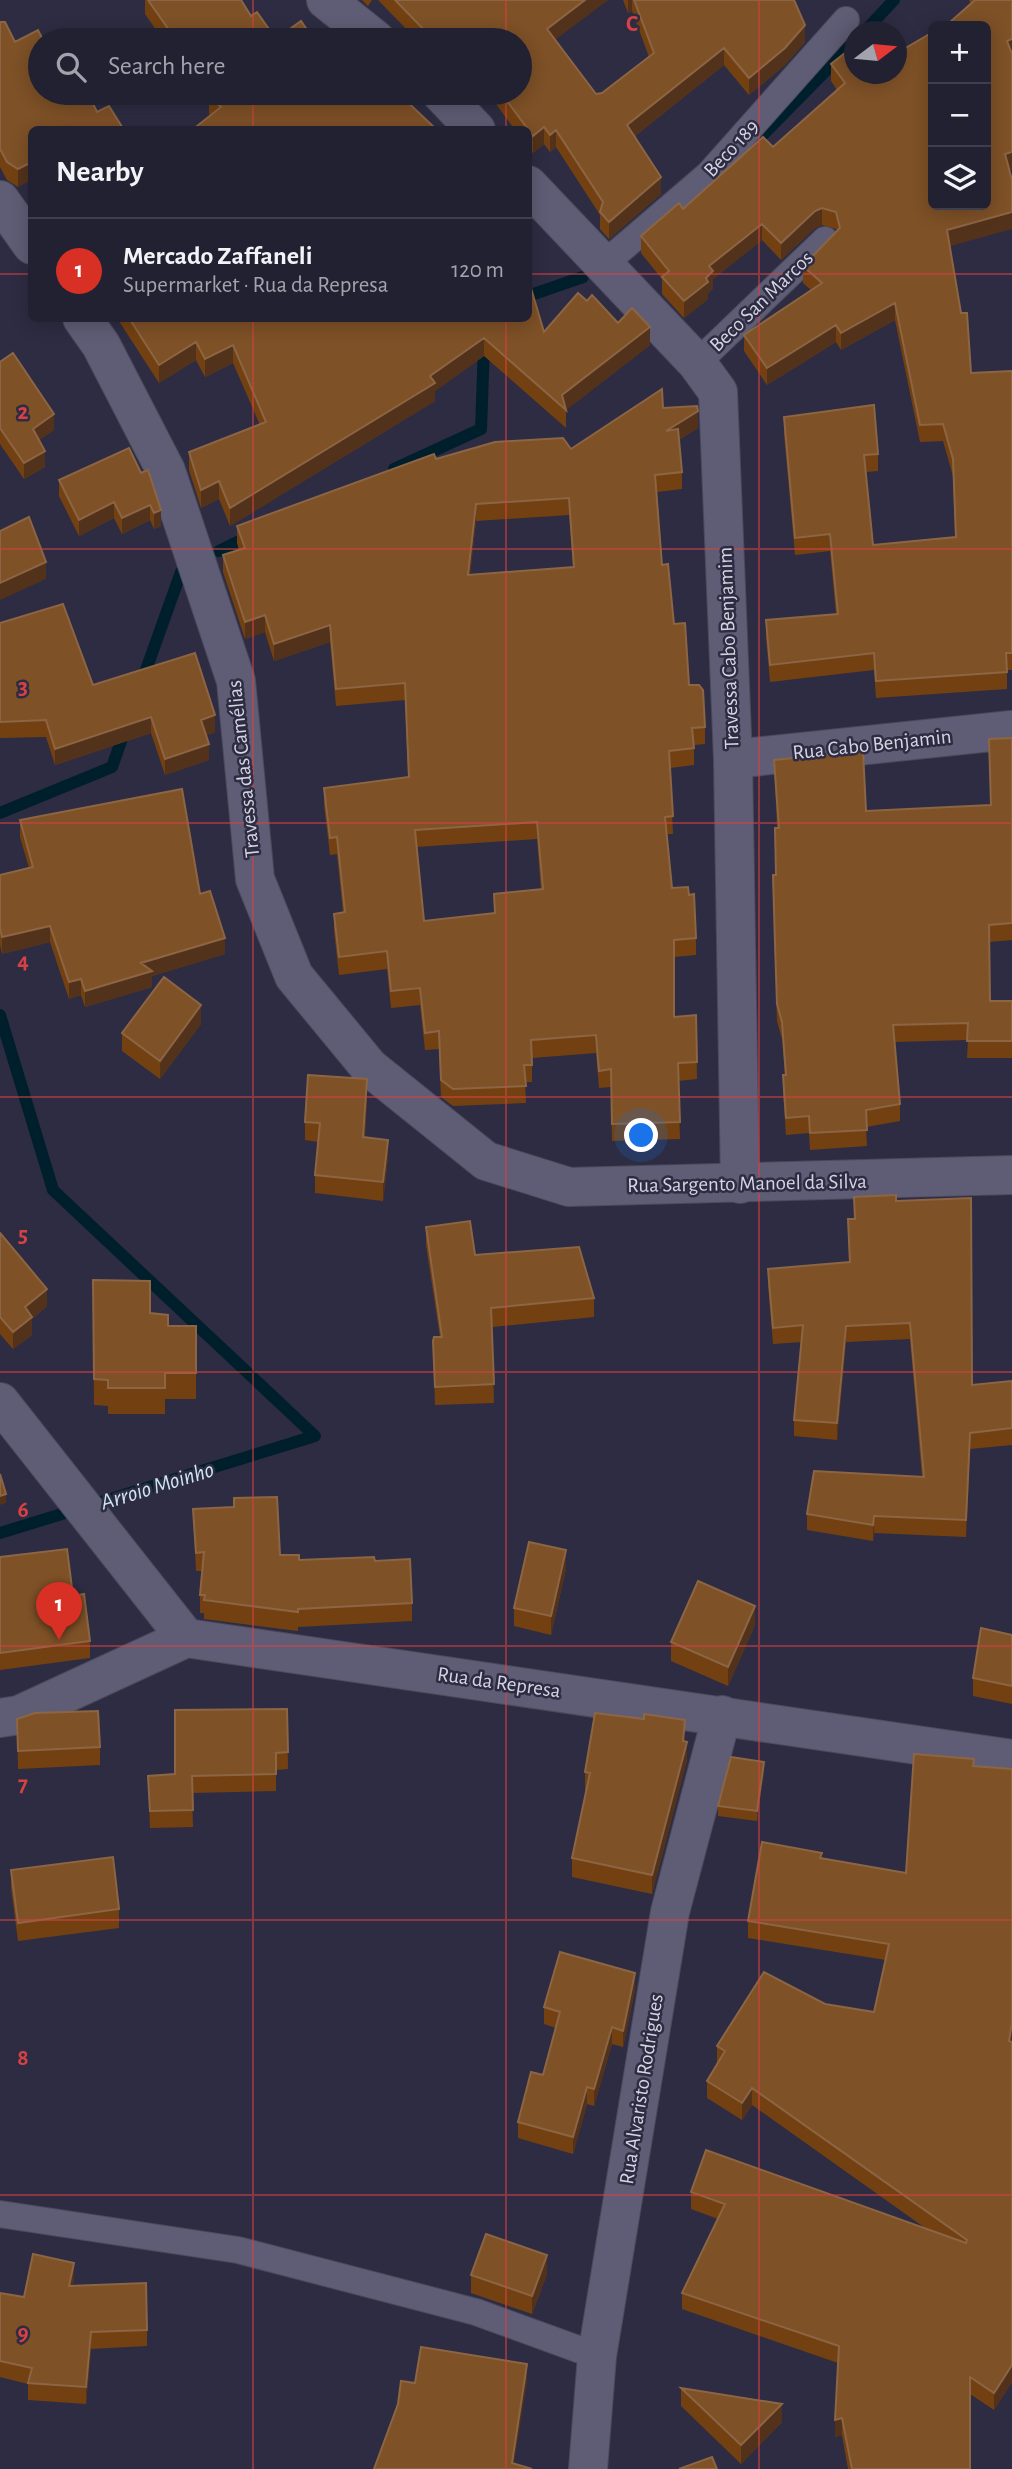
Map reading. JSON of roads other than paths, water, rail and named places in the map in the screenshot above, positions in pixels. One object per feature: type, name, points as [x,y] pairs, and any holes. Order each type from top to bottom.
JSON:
[{"type":"street","points":[[326,0],[361,28]]},
{"type":"street","points":[[452,105],[472,126]]},
{"type":"street","name":"Travessa Cabo Benjamim","points":[[532,189],[697,363],[718,392],[733,759],[740,1184]]},
{"type":"street","points":[[0,200],[28,239]]},
{"type":"street","name":"Travessa das Camélias","points":[[85,322],[101,345],[166,471],[236,681],[255,879],[295,976],[369,1067],[486,1161]]},
{"type":"street","name":"Rua Cabo Benjamin","points":[[733,759],[1012,730]]},
{"type":"street","name":"Rua Sargento Manoel da Silva","points":[[486,1161],[569,1187],[1012,1175]]},
{"type":"street","points":[[0,1402],[186,1638],[19,1715],[0,1718]]},
{"type":"street","name":"Rua da Represa","points":[[186,1638],[722,1714],[1012,1759]]},
{"type":"street","name":"Rua Alvaristo Rodrigues","points":[[588,2469],[597,2356],[670,1912],[722,1714]]},
{"type":"lane","name":"Beco 189","points":[[604,264],[709,174],[846,20]]},
{"type":"lane","name":"Beco San Marcos","points":[[697,363],[825,240]]},
{"type":"lane","points":[[0,2214],[238,2250],[476,2312],[597,2356]]},
{"type":"waterway","points":[[874,21],[894,0]]},
{"type":"waterway","points":[[737,161],[844,52]]},
{"type":"waterway","points":[[532,295],[583,277]]},
{"type":"waterway","points":[[394,469],[481,429],[485,322]]},
{"type":"waterway","points":[[219,551],[250,536]]},
{"type":"waterway","points":[[141,684],[181,572]]},
{"type":"waterway","points":[[0,813],[112,767],[126,727]]},
{"type":"waterway","name":"Arroio Moinho","points":[[0,1015],[53,1190],[315,1436],[0,1533]]},
{"type":"place","name":"Mercado Zaffaneli","points":[[59,1640]]}]
